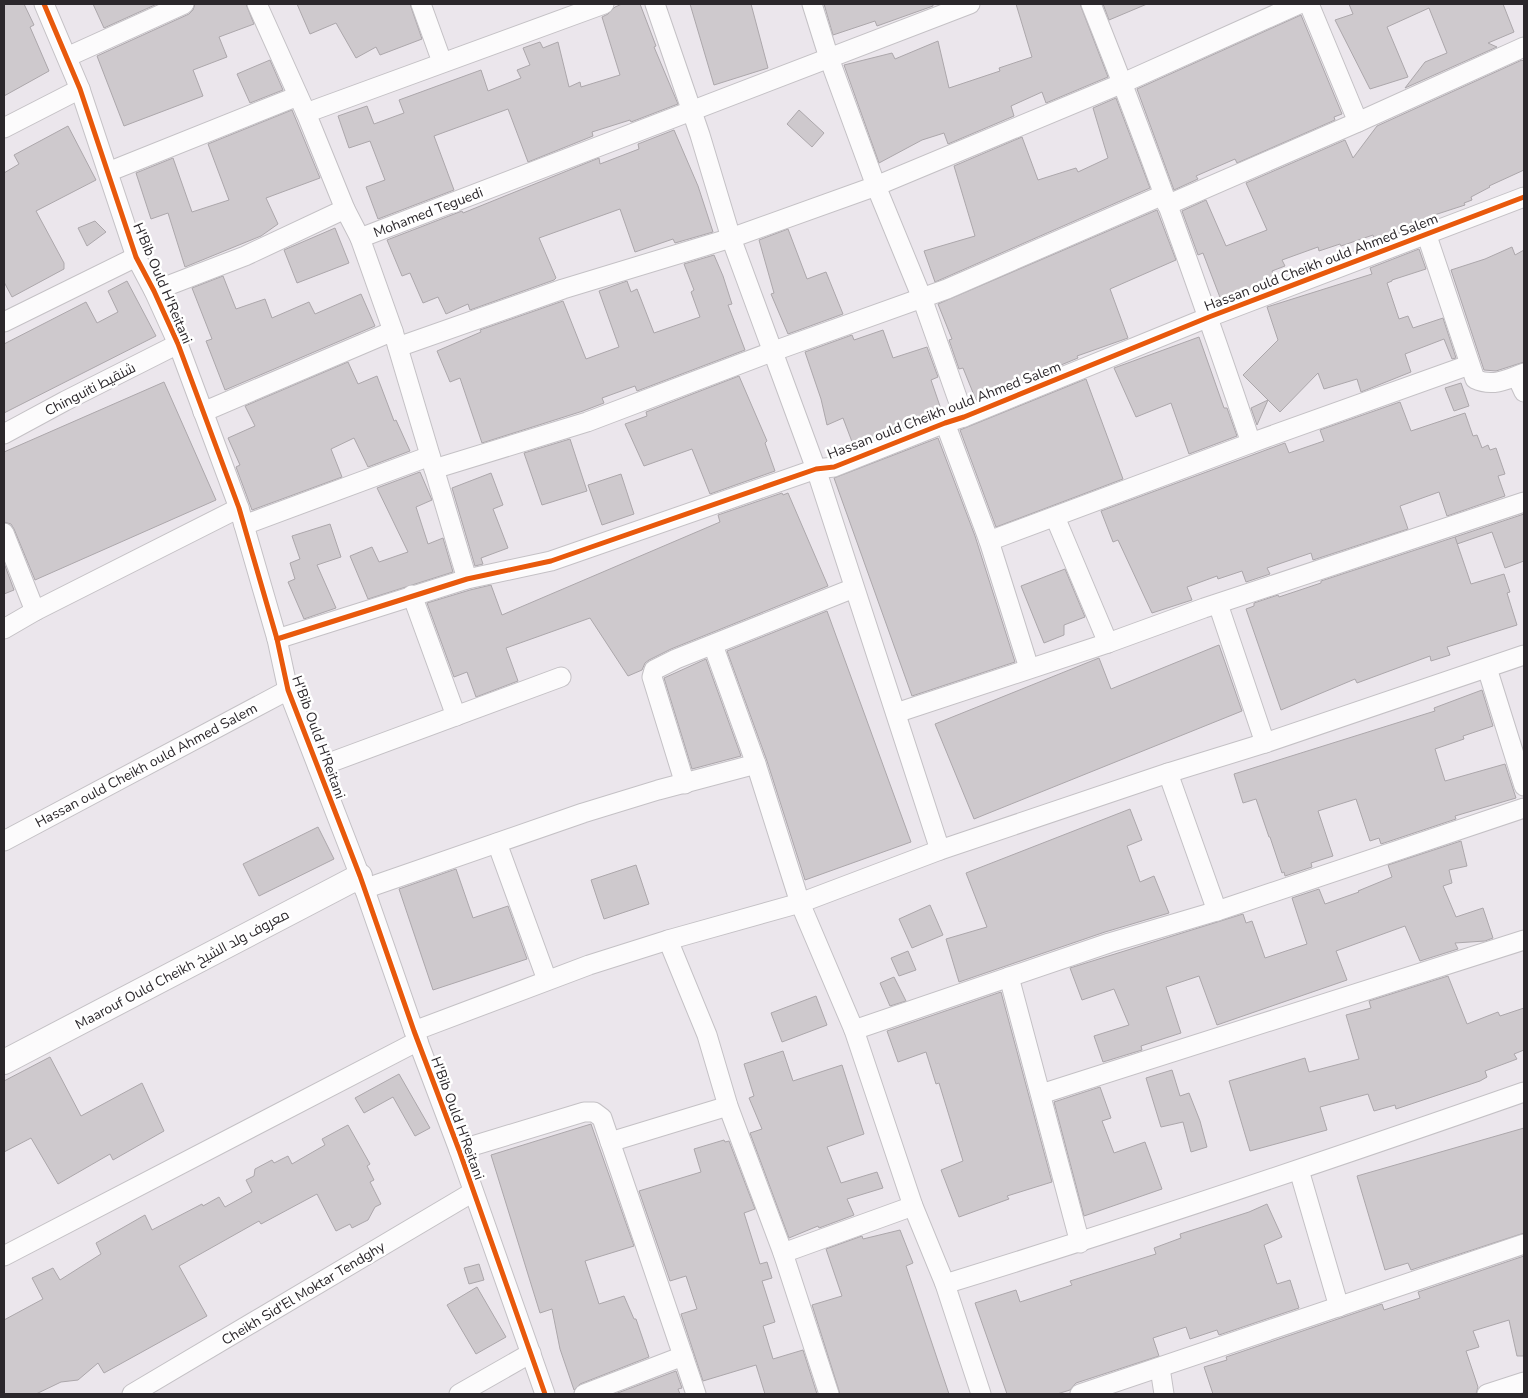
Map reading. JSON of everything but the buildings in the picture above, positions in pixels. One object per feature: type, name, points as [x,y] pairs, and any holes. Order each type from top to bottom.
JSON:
[{"type":"street","name":"H'Bib Ould H'Reitani","points":[[44,4],[80,89],[136,257],[178,344],[242,517],[276,639],[288,690],[362,882],[545,1394]]},
{"type":"street","points":[[68,57],[184,4]]},
{"type":"street","name":"Mohamed Teguedi","points":[[257,4],[302,104],[345,209],[360,238],[970,4]]},
{"type":"street","points":[[421,4],[442,62]]},
{"type":"street","points":[[108,172],[302,104],[442,62],[604,4]]},
{"type":"street","points":[[655,4],[700,135],[731,238],[816,469],[940,850]]},
{"type":"street","points":[[812,4],[829,58],[876,186],[922,298],[964,417]]},
{"type":"street","points":[[1091,4],[1123,83],[1209,316],[1251,443]]},
{"type":"street","points":[[203,412],[395,339],[731,238],[876,186],[1123,83],[1298,4]]},
{"type":"street","points":[[1309,4],[1358,122]]},
{"type":"street","points":[[4,629],[35,611],[242,517],[432,462],[587,422],[774,351],[946,289],[1358,122],[1524,47]]},
{"type":"street","points":[[4,128],[80,89]]},
{"type":"street","name":"Hassan ould Cheikh ould Ahmed Salem","points":[[276,639],[467,579],[551,561],[816,469],[834,467],[964,417],[1209,316],[1524,197]]},
{"type":"street","points":[[154,291],[245,256],[345,209]]},
{"type":"street","points":[[1426,234],[1475,378],[1483,383],[1494,384],[1522,381]]},
{"type":"street","points":[[360,238],[395,339],[467,579]]},
{"type":"street","points":[[4,322],[136,257]]},
{"type":"street","name":"Chinguiti شنقيط","points":[[4,434],[178,344]]},
{"type":"street","points":[[989,542],[1251,443],[1469,365]]},
{"type":"street","points":[[945,423],[989,542],[1029,668]]},
{"type":"street","points":[[896,713],[1524,502]]},
{"type":"street","points":[[1055,517],[1108,643]]},
{"type":"street","points":[[4,533],[35,611]]},
{"type":"street","points":[[686,784],[652,677],[652,673],[657,667],[854,588]]},
{"type":"street","points":[[412,595],[456,716]]},
{"type":"street","points":[[1218,604],[1265,743]]},
{"type":"street","points":[[713,645],[756,764],[800,903],[854,1030],[913,1206],[945,1284],[980,1394]]},
{"type":"street","points":[[4,1256],[416,1036],[547,980],[668,940],[800,903],[940,850],[1524,655]]},
{"type":"street","points":[[1487,668],[1524,786]]},
{"type":"street","points":[[318,767],[561,677]]},
{"type":"street","name":"Hassan ould Cheikh ould Ahmed Salem","points":[[4,841],[288,690]]},
{"type":"street","points":[[362,882],[497,843],[583,813],[658,790],[756,764]]},
{"type":"street","points":[[1168,773],[1217,911]]},
{"type":"street","points":[[854,1030],[1109,943],[1217,911],[1524,808]]},
{"type":"street","points":[[497,843],[547,980]]},
{"type":"street","name":"Maarouf Ould Cheikh معروف ولد الشيخ","points":[[4,1062],[362,882]]},
{"type":"street","points":[[668,940],[707,1035],[728,1106],[782,1253],[828,1394]]},
{"type":"street","points":[[1041,1094],[1524,940]]},
{"type":"street","points":[[1009,977],[1080,1243]]},
{"type":"street","points":[[945,1284],[1080,1243],[1524,1092]]},
{"type":"street","points":[[610,1142],[728,1106]]},
{"type":"street","points":[[459,1150],[584,1112],[594,1112],[602,1118],[696,1394]]},
{"type":"street","points":[[1299,1170],[1339,1307]]},
{"type":"street","name":"Cheikh Sid'El Moktar Tendghy","points":[[132,1394],[473,1192]]},
{"type":"street","points":[[782,1253],[913,1206]]},
{"type":"street","points":[[1080,1394],[1524,1244]]},
{"type":"street","points":[[459,1394],[531,1353]]},
{"type":"street","points":[[584,1394],[683,1356]]},
{"type":"street","points":[[1160,1368],[1164,1394]]},
{"type":"street","points":[[1487,1394],[1524,1382]]},
{"type":"cycle path","points":[[44,4],[80,89],[136,257],[178,344],[239,508],[277,639],[288,690],[360,876],[545,1394]]},
{"type":"cycle path","points":[[277,639],[467,579],[551,561],[816,469],[834,467],[964,417],[1209,317],[1524,197]]}]
